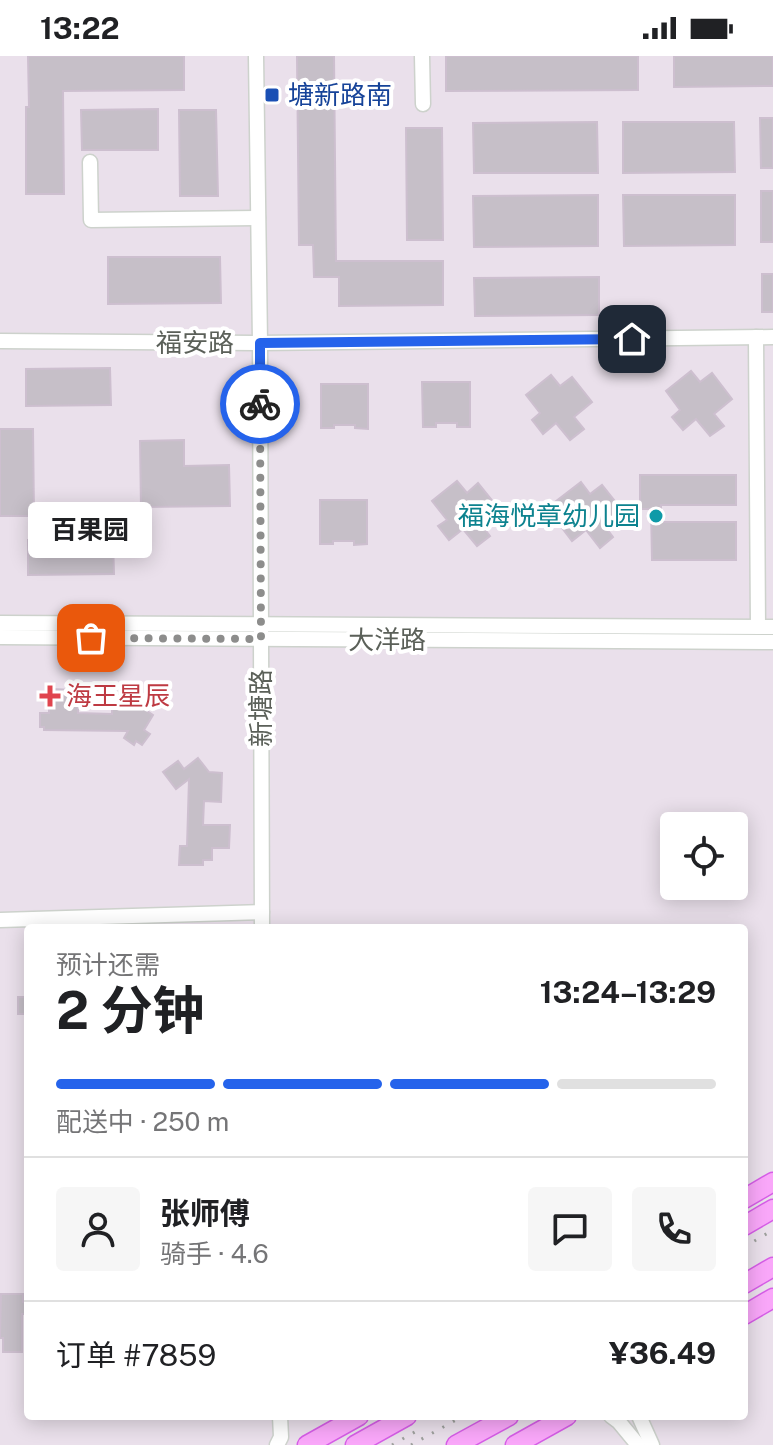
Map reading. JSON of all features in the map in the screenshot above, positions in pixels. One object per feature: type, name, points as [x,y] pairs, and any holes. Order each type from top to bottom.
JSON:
[{"type":"main road","points":[[748,1197],[773,1182]]},
{"type":"main road","points":[[748,1224],[773,1209]]},
{"type":"main road","points":[[748,1282],[773,1267]]},
{"type":"main road","points":[[748,1313],[773,1298]]},
{"type":"main road","points":[[307,1445],[352,1420]]},
{"type":"main road","points":[[355,1445],[400,1420]]},
{"type":"main road","points":[[456,1445],[502,1420]]},
{"type":"main road","points":[[515,1445],[560,1420]]},
{"type":"street","name":"新塘路","points":[[256,56],[262,924]]},
{"type":"street","points":[[422,56],[423,104]]},
{"type":"street","points":[[90,162],[91,220],[258,218]]},
{"type":"street","points":[[756,337],[765,627]]},
{"type":"street","name":"福安路","points":[[0,341],[260,343],[773,337]]},
{"type":"street","name":"大洋路","points":[[0,623],[261,632],[773,642]]},
{"type":"street","name":"大洋路","points":[[0,637],[765,627]]},
{"type":"street","points":[[0,920],[262,912]]},
{"type":"street","points":[[277,1445],[281,1437],[280,1420]]},
{"type":"street","points":[[616,1420],[638,1445]]},
{"type":"street","points":[[641,1420],[652,1445]]},
{"type":"building","points":[[28,56],[184,56],[184,90],[63,91],[64,194],[26,194]]},
{"type":"building","points":[[297,56],[334,56],[336,261],[443,261],[443,305],[339,306],[339,277],[314,277],[313,245],[299,245]]},
{"type":"building","points":[[446,56],[638,56],[638,90],[446,91]]},
{"type":"building","points":[[674,56],[773,56],[773,86],[674,87]]},
{"type":"building","points":[[158,109],[158,150],[82,150],[81,110]]},
{"type":"building","points":[[179,110],[216,110],[218,196],[180,196]]},
{"type":"building","points":[[760,118],[773,118],[773,168],[761,168]]},
{"type":"building","points":[[597,122],[598,173],[474,173],[473,123]]},
{"type":"building","points":[[623,122],[734,122],[735,172],[623,173]]},
{"type":"building","points":[[406,128],[442,128],[443,240],[407,240]]},
{"type":"building","points":[[761,191],[773,191],[773,242],[761,242]]},
{"type":"building","points":[[598,195],[598,246],[474,247],[473,196]]},
{"type":"building","points":[[623,195],[735,195],[735,245],[624,246]]},
{"type":"building","points":[[108,257],[220,257],[221,303],[108,304]]},
{"type":"building","points":[[762,274],[773,274],[773,312],[762,312]]},
{"type":"building","points":[[599,277],[599,315],[475,316],[474,278]]},
{"type":"building","points":[[110,368],[111,405],[26,406],[26,369]]},
{"type":"building","points":[[691,371],[700,382],[712,373],[732,399],[714,414],[724,426],[710,436],[696,419],[683,430],[672,417],[680,410],[666,391]]},
{"type":"building","points":[[551,375],[560,386],[572,377],[592,402],[574,417],[584,429],[570,440],[556,423],[543,434],[532,420],[540,413],[526,395]]},
{"type":"building","points":[[422,382],[470,382],[470,427],[457,427],[457,423],[436,423],[436,427],[423,427]]},
{"type":"building","points":[[321,384],[368,384],[368,429],[355,428],[355,425],[321,428]]},
{"type":"building","points":[[0,429],[33,429],[34,516],[0,516]]},
{"type":"building","points":[[184,440],[184,466],[229,465],[230,506],[141,507],[140,441]]},
{"type":"building","name":"福海悦章幼儿园","points":[[640,475],[736,475],[736,505],[661,505],[661,522],[736,522],[736,560],[652,560],[651,509],[640,509]]},
{"type":"building","points":[[457,481],[467,493],[478,483],[499,509],[480,523],[490,536],[477,546],[463,529],[449,540],[438,526],[447,520],[432,501]]},
{"type":"building","points":[[581,482],[590,494],[602,485],[622,510],[604,525],[613,537],[600,548],[586,530],[572,541],[562,528],[570,521],[555,502]]},
{"type":"building","points":[[320,500],[367,500],[367,544],[333,541],[333,544],[320,544]]},
{"type":"building","points":[[28,540],[113,540],[114,574],[28,575]]},
{"type":"building","points":[[49,689],[78,690],[78,713],[112,714],[112,690],[137,690],[137,704],[153,715],[144,730],[150,734],[142,745],[136,741],[134,745],[124,738],[128,731],[44,730],[40,727],[40,713],[49,713]]},
{"type":"building","points":[[198,758],[209,772],[222,773],[221,802],[204,801],[203,825],[230,825],[229,848],[212,848],[212,860],[203,860],[203,865],[179,865],[180,846],[187,846],[189,779],[176,789],[163,772],[178,761],[184,769]]},
{"type":"building","points":[[18,997],[24,997],[24,1014],[18,1014]]},
{"type":"building","points":[[1,1294],[23,1294],[22,1352],[3,1352],[3,1338],[0,1338]]},
{"type":"railway","points":[[748,1245],[773,1230]]},
{"type":"railway","points":[[411,1445],[456,1420]]},
{"type":"railway","points":[[392,1445],[420,1429]]},
{"type":"way so far","points":[[91,638],[261,639],[260,404]]},
{"type":"place","name":"塘新路南","points":[[272,95]]},
{"type":"place","name":"福海悦章幼儿园","points":[[656,516]]},
{"type":"place","name":"百果园","points":[[91,638]]},
{"type":"place","name":"海王星辰","points":[[50,696]]},
{"type":"route","points":[[260,404],[260,343],[632,339]]}]
